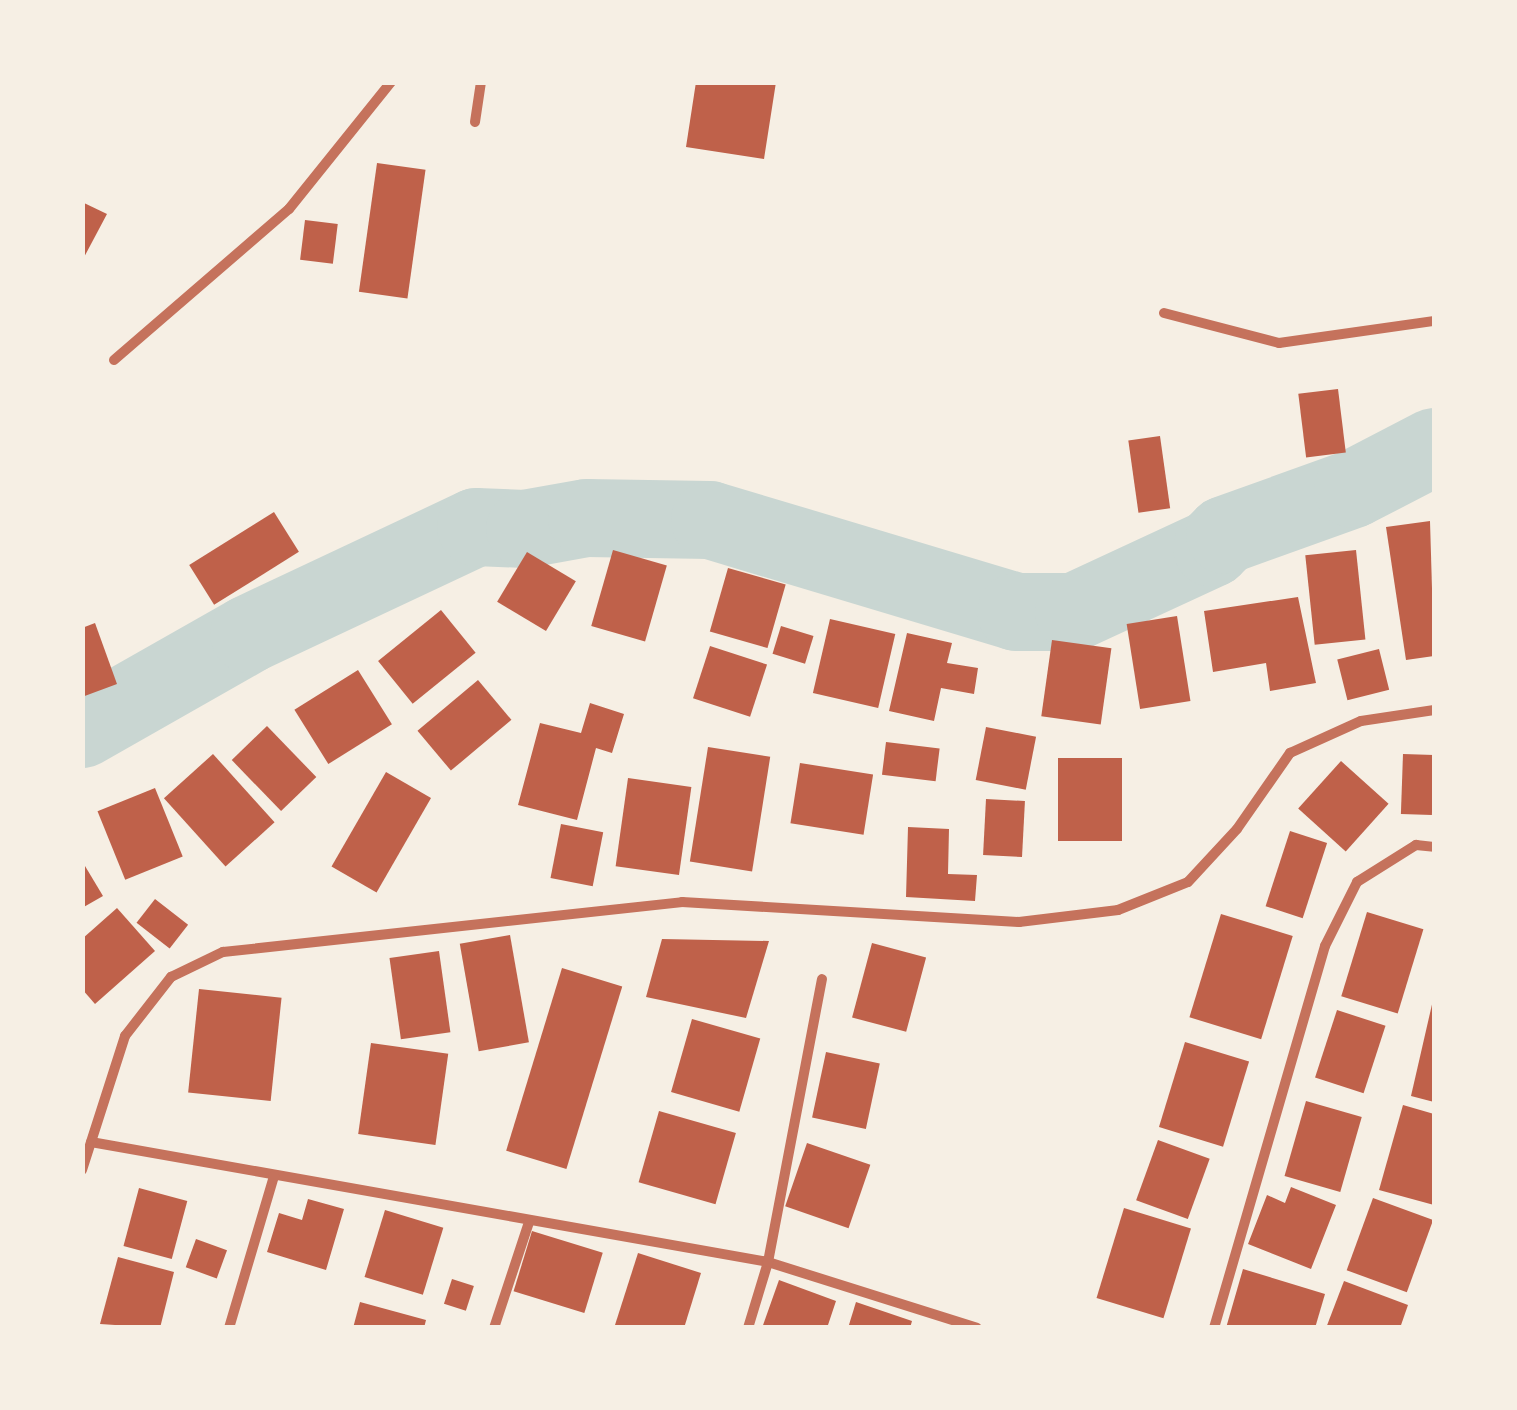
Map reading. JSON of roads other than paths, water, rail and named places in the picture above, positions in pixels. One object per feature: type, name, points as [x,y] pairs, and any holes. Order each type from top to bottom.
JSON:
[{"type":"street","points":[[114,360],[289,209],[390,82]]},
{"type":"street","points":[[475,122],[481,82]]},
{"type":"street","points":[[1164,313],[1279,343],[1434,321]]},
{"type":"street","points":[[82,1170],[125,1036],[170,977],[223,952],[682,902],[1019,922],[1118,910],[1188,882],[1237,828],[1290,753],[1361,720],[1434,710]]},
{"type":"street","points":[[1214,1328],[1325,946],[1357,882],[1416,846],[1434,847]]},
{"type":"street","points":[[748,1328],[768,1262],[822,978]]},
{"type":"street","points":[[92,1142],[768,1262],[977,1328]]},
{"type":"street","points":[[228,1328],[274,1176]]},
{"type":"street","points":[[494,1328],[529,1222]]},
{"type":"waterway","points":[[82,729],[249,634],[476,527],[525,529],[587,518],[710,520],[1016,612],[1074,612],[1212,548],[1225,535],[1353,489],[1434,447]]}]
